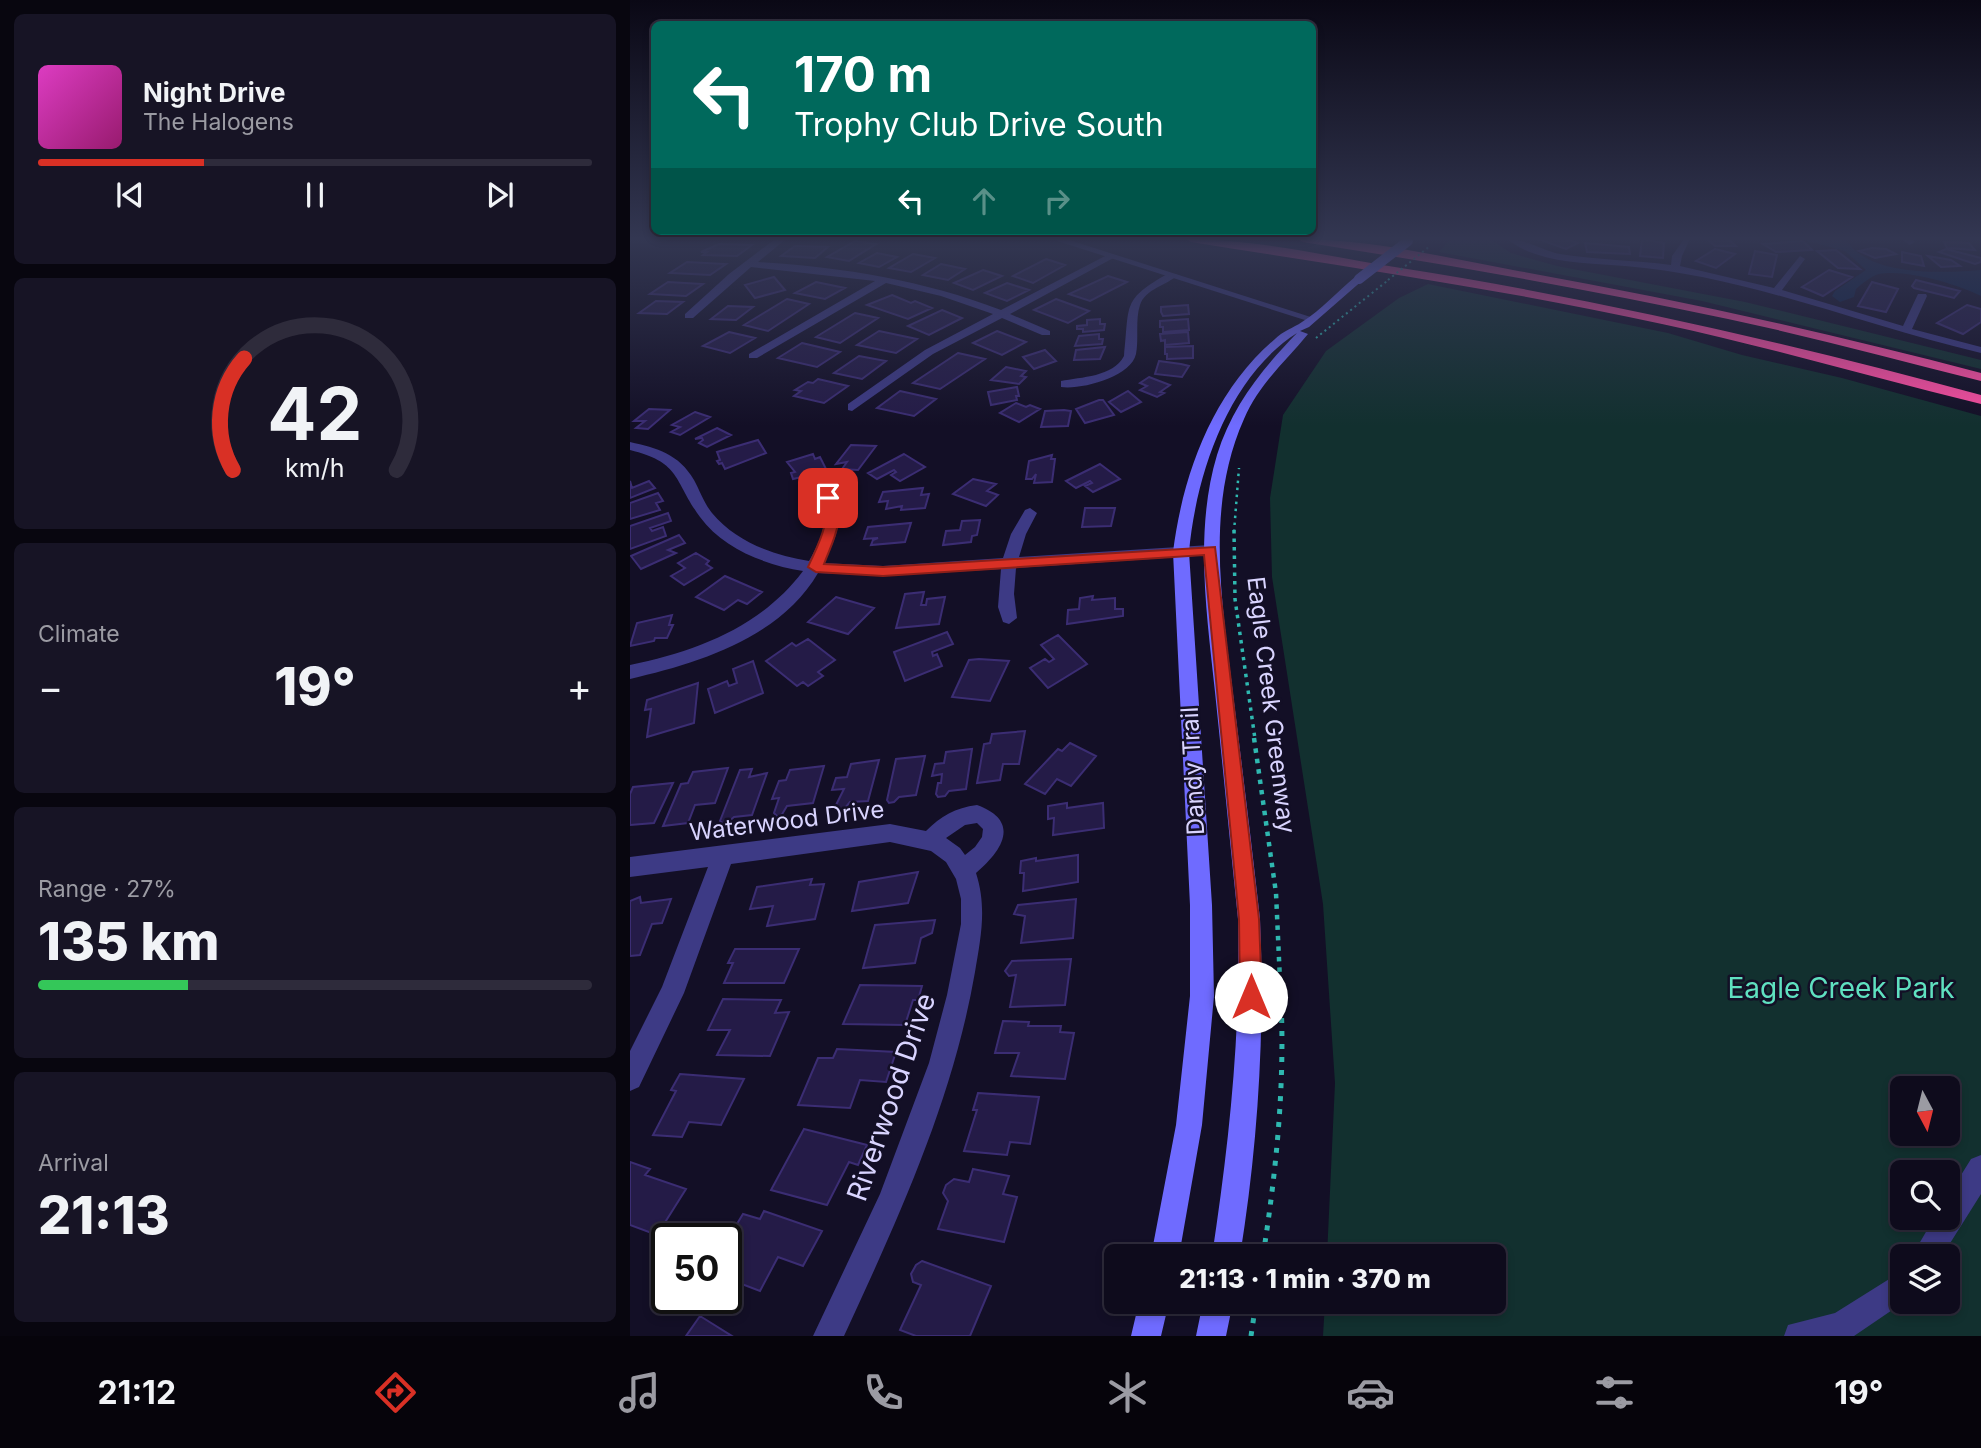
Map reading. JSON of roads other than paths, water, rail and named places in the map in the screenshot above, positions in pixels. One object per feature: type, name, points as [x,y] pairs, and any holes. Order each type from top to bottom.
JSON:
[{"type":"highway","points":[[1569,301],[1777,347],[1981,400]]},
{"type":"highway","points":[[1667,301],[1790,328],[1981,377]]},
{"type":"main road","name":"Dandy Trail","points":[[1228,1244],[1242,1153],[1250,1050],[1251,970],[1249,919],[1210,550],[1213,503],[1236,426],[1260,380],[1337,301]]},
{"type":"main road","name":"Dandy Trail","points":[[1167,1244],[1188,1125],[1202,996],[1200,905],[1181,552],[1193,481],[1209,438],[1226,406],[1266,353],[1295,328],[1310,328]]},
{"type":"main road","points":[[1146,1336],[1151,1314]]},
{"type":"main road","points":[[1211,1336],[1216,1314]]},
{"type":"street","points":[[689,316],[706,301]]},
{"type":"street","points":[[753,356],[847,301]]},
{"type":"street","points":[[964,301],[1046,333]]},
{"type":"street","points":[[852,407],[929,352],[1024,301]]},
{"type":"street","points":[[1065,384],[1100,378],[1125,365],[1130,356],[1136,301]]},
{"type":"street","points":[[1241,301],[1310,328]]},
{"type":"street","points":[[1804,301],[1981,350]]},
{"type":"street","points":[[1906,331],[1920,301]]},
{"type":"street","points":[[630,446],[656,452],[675,462],[705,513],[719,529],[733,539],[773,558],[816,567],[883,571],[1210,550]]},
{"type":"street","points":[[630,672],[684,659],[747,630],[793,596],[816,567],[832,524],[833,509],[828,498]]},
{"type":"street","points":[[1009,618],[1004,596],[1020,529],[1030,513]]},
{"type":"street","name":"Waterwood Drive","points":[[630,867],[890,833],[947,854]]},
{"type":"street","name":"Riverwood Drive","points":[[828,1336],[892,1200],[942,1063],[959,995],[972,925],[971,890],[947,854]]},
{"type":"street","points":[[630,1078],[672,993],[723,856]]},
{"type":"street","points":[[1934,1244],[1981,1169]]},
{"type":"street","points":[[1799,1336],[1841,1327],[1890,1294]]},
{"type":"park label","name":"Eagle Creek Park","points":[[1841,988]]}]
